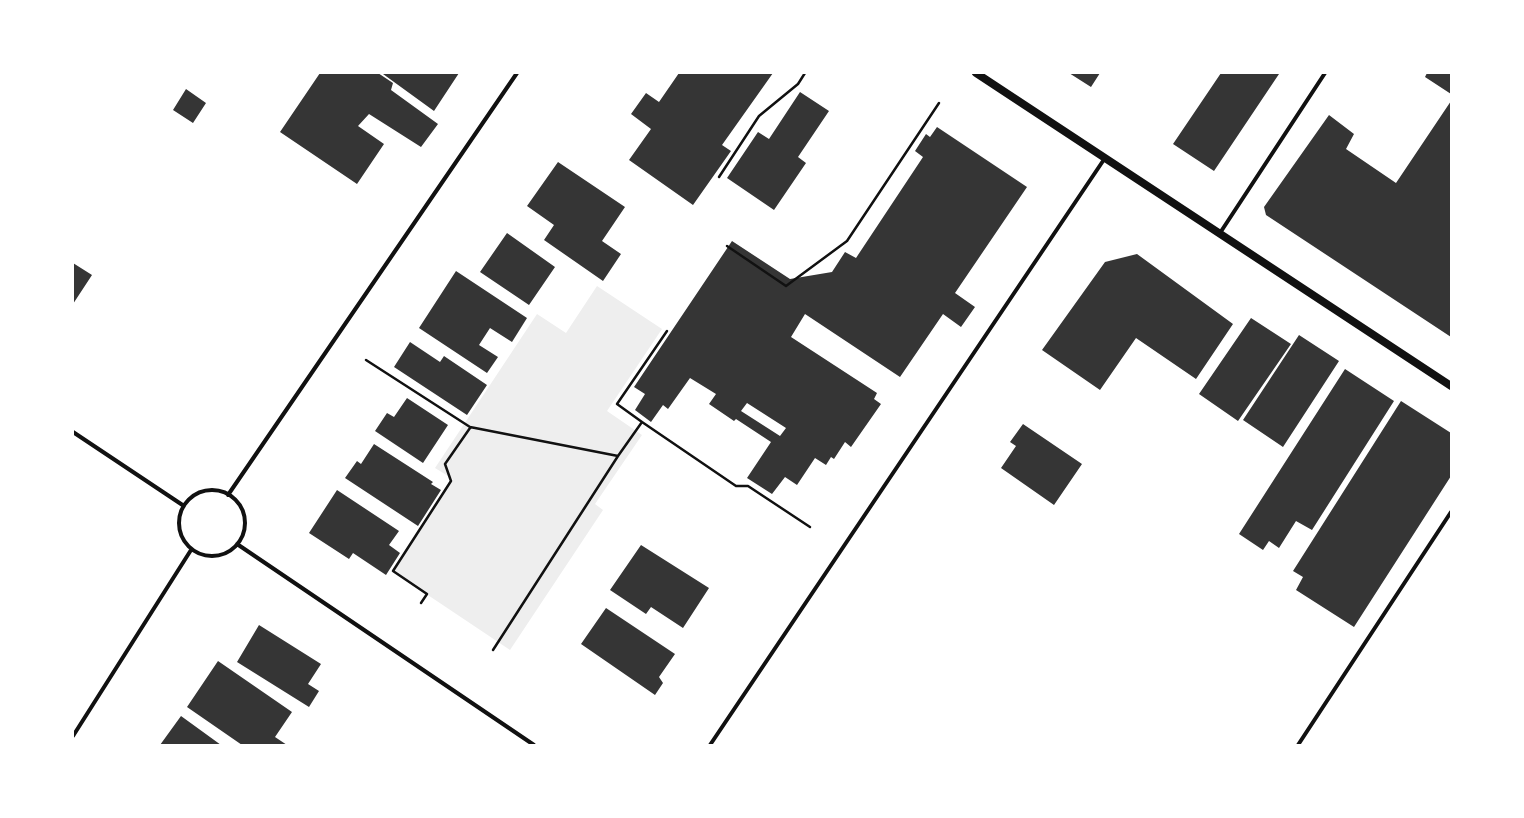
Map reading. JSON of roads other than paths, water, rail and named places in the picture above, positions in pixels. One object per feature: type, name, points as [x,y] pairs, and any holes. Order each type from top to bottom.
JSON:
[{"type":"main road","points":[[976,73],[1451,386]]},
{"type":"street","points":[[228,495],[517,73]]},
{"type":"street","points":[[1220,233],[1325,73]]},
{"type":"street","points":[[710,745],[1106,158]]},
{"type":"street","points":[[73,432],[184,506]]},
{"type":"street","points":[[207,491],[219,491],[233,498],[241,509],[244,520],[244,529],[237,544],[228,552],[217,556],[201,555],[191,550],[182,539],[179,528],[179,518],[184,506],[188,500],[207,491]]},
{"type":"street","points":[[1298,745],[1451,512]]},
{"type":"street","points":[[237,544],[534,745]]},
{"type":"street","points":[[73,736],[191,550]]}]
